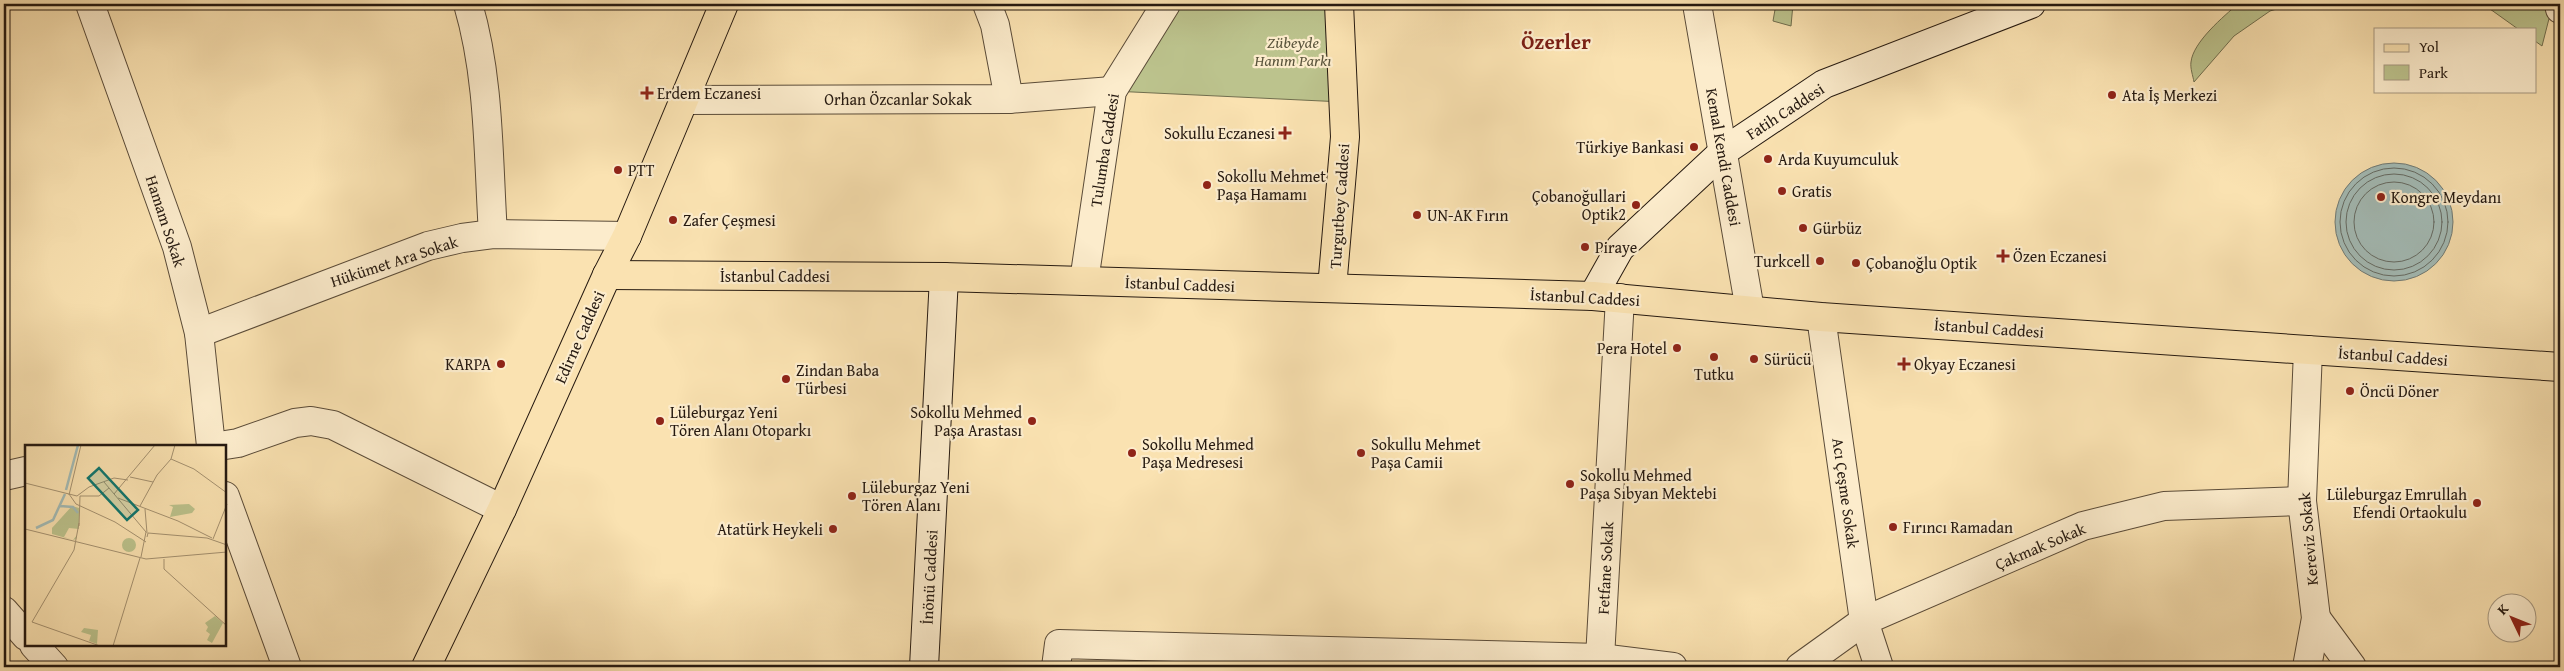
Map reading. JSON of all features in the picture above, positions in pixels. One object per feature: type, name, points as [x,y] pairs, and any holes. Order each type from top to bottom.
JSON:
[{"type":"main road","name":"Edirne Caddesi","points":[[426,667],[502,509],[607,275],[627,236],[724,4]]},
{"type":"main road","name":"Turgutbey Caddesi","points":[[1332,288],[1344,137],[1339,4]]},
{"type":"main road","name":"İstanbul Caddesi","points":[[607,275],[944,277],[1593,296],[1821,317],[2560,367]]},
{"type":"street","name":"Hamam Sokak","points":[[90,4],[177,247],[199,333],[211,445]]},
{"type":"street","points":[[468,4],[477,33],[485,84],[493,234]]},
{"type":"street","points":[[987,4],[995,25],[1009,99]]},
{"type":"street","name":"Tulumba Caddesi","points":[[1084,281],[1112,91],[1166,4]]},
{"type":"street","name":"Kemal Kendi Caddesi","points":[[1698,4],[1750,310]]},
{"type":"street","name":"Fatih Caddesi","points":[[1593,296],[1620,248],[1724,151],[1824,84],[2031,4]]},
{"type":"street","points":[[2559,4],[2560,8]]},
{"type":"street","name":"Orhan Özcanlar Sokak","points":[[684,100],[1009,99],[1112,91]]},
{"type":"street","name":"Hükümet Ara Sokak","points":[[199,333],[428,246],[462,238],[493,234],[627,236]]},
{"type":"street","name":"İnönü Caddesi","points":[[924,667],[944,277]]},
{"type":"street","name":"Fetfane Sokak","points":[[1600,658],[1620,298]]},
{"type":"street","name":"Acı Çeşme Sokak","points":[[1821,317],[1864,621],[1879,667]]},
{"type":"street","name":"Kereviz Sokak","points":[[2307,667],[2316,618],[2302,501],[2308,350]]},
{"type":"street","points":[[225,445],[238,443],[295,423],[311,421],[333,425],[502,509]]},
{"type":"street","points":[[4,476],[25,472]]},
{"type":"street","points":[[226,499],[287,667]]},
{"type":"street","name":"Çakmak Sokak","points":[[1800,667],[1864,621],[2083,526],[2164,506],[2302,501]]},
{"type":"street","points":[[4,611],[25,635]]},
{"type":"street","points":[[2316,618],[2352,667]]},
{"type":"street","points":[[35,646],[54,667]]},
{"type":"street","points":[[1058,656],[1283,659],[1600,658],[1673,667]]},
{"type":"green space","name":"Zübeyde Hanım Parkı","points":[[1166,4],[1339,4],[1343,102],[1112,91]]},
{"type":"green space","points":[[1776,4],[1793,4],[1791,26],[1773,21]]},
{"type":"green space","points":[[2238,4],[2293,4],[2270,11],[2234,36],[2194,82],[2191,62],[2197,46],[2210,30]]},
{"type":"green space","points":[[2483,4],[2547,4],[2552,7],[2542,46],[2536,42],[2536,28],[2517,28]]},
{"type":"water","points":[[2394,163],[2417,168],[2436,180],[2448,199],[2453,222],[2448,245],[2436,264],[2417,276],[2394,281],[2371,276],[2352,264],[2340,245],[2335,222],[2340,199],[2352,180],[2371,168]]},
{"type":"place","name":"Erdem Eczanesi","points":[[647,93]]},
{"type":"place","name":"Ata İş Merkezi","points":[[2112,95]]},
{"type":"place","name":"Sokullu Eczanesi","points":[[1285,133]]},
{"type":"place","name":"Türkiye Bankasi","points":[[1694,147]]},
{"type":"place","name":"Arda Kuyumculuk","points":[[1768,159]]},
{"type":"place","name":"PTT","points":[[618,170]]},
{"type":"place","name":"Sokollu Mehmet Paşa Hamamı","points":[[1207,185]]},
{"type":"place","name":"Gratis","points":[[1782,191]]},
{"type":"place","name":"Kongre Meydanı","points":[[2381,197]]},
{"type":"place","name":"Çobanoğullari Optik2","points":[[1636,205]]},
{"type":"place","name":"UN-AK Fırın","points":[[1417,215]]},
{"type":"place","name":"Zafer Çeşmesi","points":[[673,220]]},
{"type":"place","name":"Gürbüz","points":[[1803,228]]},
{"type":"place","name":"Piraye","points":[[1585,247]]},
{"type":"place","name":"Özen Eczanesi","points":[[2003,256]]},
{"type":"place","name":"Turkcell","points":[[1820,261]]},
{"type":"place","name":"Çobanoğlu Optik","points":[[1856,263]]},
{"type":"place","name":"Pera Hotel","points":[[1677,348]]},
{"type":"place","name":"Tutku","points":[[1714,357]]},
{"type":"place","name":"Sürücü","points":[[1754,359]]},
{"type":"place","name":"KARPA","points":[[501,364]]},
{"type":"place","name":"Okyay Eczanesi","points":[[1904,364]]},
{"type":"place","name":"Zindan Baba Türbesi","points":[[786,379]]},
{"type":"place","name":"Öncü Döner","points":[[2350,391]]},
{"type":"place","name":"Lüleburgaz Yeni Tören Alanı Otoparkı","points":[[660,421]]},
{"type":"place","name":"Sokollu Mehmed Paşa Arastası","points":[[1032,421]]},
{"type":"place","name":"Sokollu Mehmed Paşa Medresesi","points":[[1132,453]]},
{"type":"place","name":"Sokullu Mehmet Paşa Camii","points":[[1361,453]]},
{"type":"place","name":"Sokollu Mehmed Paşa Sıbyan Mektebi","points":[[1570,484]]},
{"type":"place","name":"Lüleburgaz Yeni Tören Alanı","points":[[852,496]]},
{"type":"place","name":"Lüleburgaz Emrullah Efendi Ortaokulu","points":[[2477,503]]},
{"type":"place","name":"Fırıncı Ramadan","points":[[1893,527]]},
{"type":"place","name":"Atatürk Heykeli","points":[[833,529]]},
{"type":"district","name":"Özerler","points":[[1556,42]]}]
